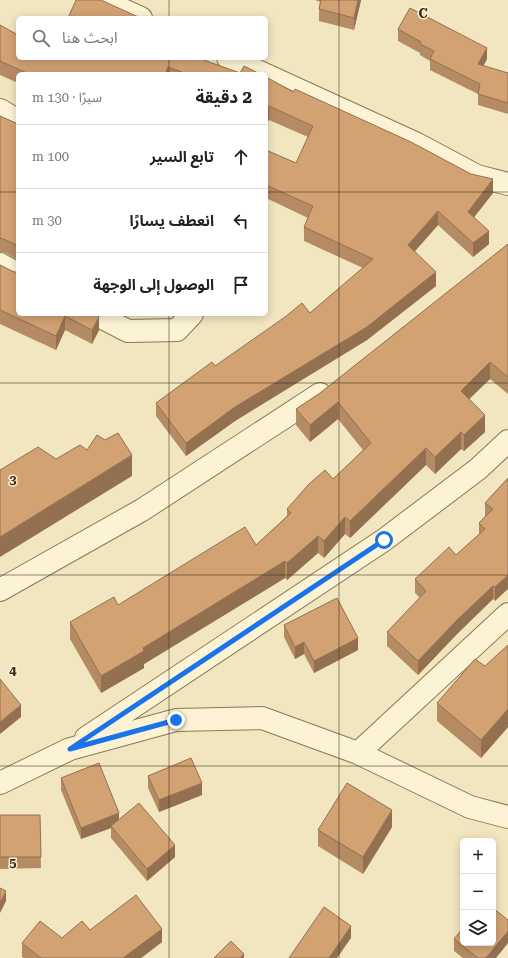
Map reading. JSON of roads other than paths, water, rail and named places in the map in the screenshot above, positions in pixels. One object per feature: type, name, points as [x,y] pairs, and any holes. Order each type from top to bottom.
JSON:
[{"type":"street","points":[[101,0],[137,16]]},
{"type":"street","points":[[232,60],[258,72]]},
{"type":"street","points":[[268,76],[417,144],[477,176],[508,184]]},
{"type":"street","points":[[0,110],[16,120]]},
{"type":"street","points":[[0,264],[16,273]]},
{"type":"street","points":[[99,316],[128,331],[177,330],[190,316]]},
{"type":"street","points":[[0,590],[142,510],[312,400],[338,380]]},
{"type":"street","points":[[0,783],[70,749],[384,540],[478,469],[508,441]]},
{"type":"street","points":[[358,753],[508,614]]},
{"type":"street","points":[[70,749],[176,720],[262,718],[358,753],[470,807],[508,817]]}]
